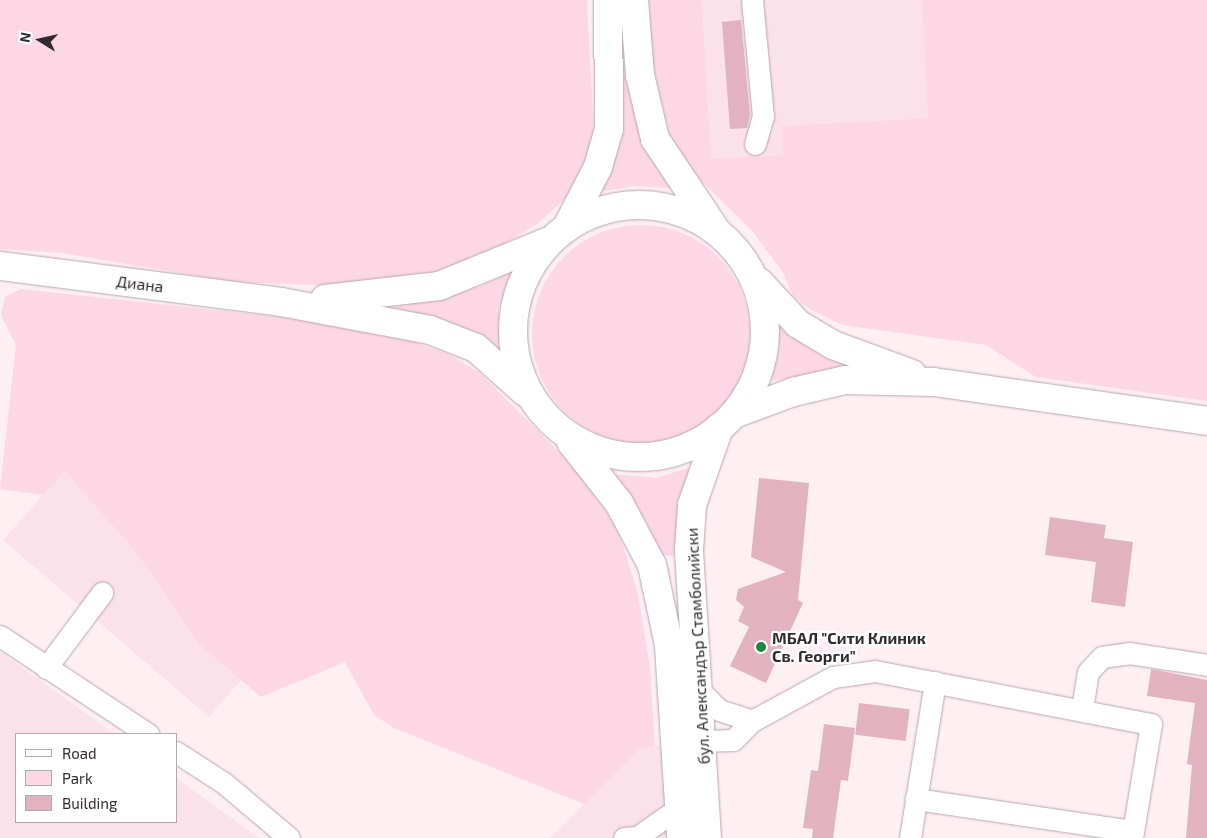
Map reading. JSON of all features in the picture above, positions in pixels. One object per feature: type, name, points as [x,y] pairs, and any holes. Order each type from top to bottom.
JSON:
[{"type":"main road","points":[[531,398],[517,366],[513,315],[530,267],[559,234],[598,167],[609,128],[608,0]]},
{"type":"main road","points":[[634,0],[640,75],[655,139],[718,233],[798,324],[833,345],[934,382]]},
{"type":"main road","points":[[281,302],[438,286],[559,234],[607,209],[651,205],[680,212],[718,233]]},
{"type":"main road","name":"Диана","points":[[0,266],[281,302]]},
{"type":"main road","points":[[727,421],[752,388],[764,342],[760,295],[747,266]]},
{"type":"main road","points":[[281,302],[455,338],[492,360],[563,432],[608,454],[642,458],[675,452],[727,421],[793,392],[845,380],[934,382],[1207,421]]},
{"type":"main road","name":"бул. Александър Стамболийски","points":[[707,838],[704,741],[690,527],[698,481],[727,421]]},
{"type":"main road","name":"бул. Александър Стамболийски","points":[[563,432],[638,533],[652,565],[669,645],[681,838]]},
{"type":"main road","points":[[669,645],[688,714],[704,741]]},
{"type":"main road","points":[[680,807],[693,838]]},
{"type":"street","points":[[752,0],[763,116],[755,144]]},
{"type":"street","points":[[46,668],[102,593]]},
{"type":"street","points":[[0,636],[146,733]]},
{"type":"street","points":[[1082,709],[1088,672],[1102,657],[1129,653],[1207,665]]},
{"type":"street","points":[[704,741],[733,740],[752,721],[833,677],[875,671],[1150,722],[1132,831],[915,799]]},
{"type":"street","points":[[910,838],[935,682]]},
{"type":"street","points":[[701,692],[719,710],[752,721]]},
{"type":"street","points":[[178,753],[224,783],[289,838]]},
{"type":"street","points":[[633,838],[680,807]]},
{"type":"shaded area","points":[[702,0],[922,0],[929,118],[782,126],[784,155],[711,159]]},
{"type":"shaded area","points":[[65,470],[135,551],[200,645],[241,680],[209,717],[3,540]]},
{"type":"shaded area","points":[[0,652],[114,733],[15,733],[15,823],[178,823],[178,779],[259,838],[0,838]]},
{"type":"shaded area","points":[[675,743],[677,838],[550,838],[639,749]]},
{"type":"green space","points":[[0,0],[587,0],[594,135],[583,174],[564,200],[537,224],[463,269],[407,283],[341,286],[232,282],[62,253],[0,249]]},
{"type":"green space","points":[[649,0],[702,0],[711,159],[783,155],[782,126],[928,118],[922,0],[1207,0],[1207,401],[1036,377],[986,345],[843,325],[809,309],[793,296],[782,271],[753,232],[690,170],[671,139],[652,64]]},
{"type":"green space","points":[[622,66],[643,138],[670,188],[635,186],[598,192]]},
{"type":"green space","points":[[652,225],[683,233],[702,243],[718,257],[732,273],[742,292],[750,323],[750,345],[742,376],[732,395],[718,411],[702,425],[683,435],[652,443],[630,443],[599,435],[580,425],[550,395],[540,376],[534,355],[532,323],[540,292],[550,273],[580,243],[599,233],[620,227]]},
{"type":"green space","points":[[512,271],[499,307],[499,352],[381,310],[479,287]]},
{"type":"green space","points":[[21,289],[280,317],[395,335],[448,354],[480,373],[585,478],[619,532],[638,594],[650,668],[655,746],[639,749],[584,804],[394,728],[374,715],[345,662],[261,697],[200,645],[135,551],[65,471],[43,495],[0,489],[16,345],[1,315],[5,297]]},
{"type":"green space","points":[[779,324],[818,348],[862,367],[770,381],[778,355]]},
{"type":"green space","points":[[695,466],[677,556],[661,555],[647,523],[614,474],[656,478]]},
{"type":"building","points":[[741,20],[750,115],[747,128],[730,129],[722,22]]},
{"type":"building","points":[[759,478],[809,483],[798,600],[803,603],[766,683],[730,666],[749,627],[738,621],[744,607],[736,600],[738,589],[786,572],[751,557]]},
{"type":"building","points":[[1050,517],[1106,525],[1104,538],[1133,542],[1125,607],[1091,602],[1096,562],[1045,555]]},
{"type":"building","points":[[1151,669],[1207,680],[1207,838],[1186,838],[1192,765],[1187,764],[1195,703],[1147,696]]},
{"type":"building","points":[[859,703],[910,709],[906,741],[855,735]]},
{"type":"building","points":[[824,724],[855,728],[848,781],[841,780],[833,838],[812,838],[813,829],[803,828],[811,770],[818,771]]},
{"type":"place","name":"МБАЛ \"Сити Клиник Св. Георги\"","points":[[761,647]]}]
